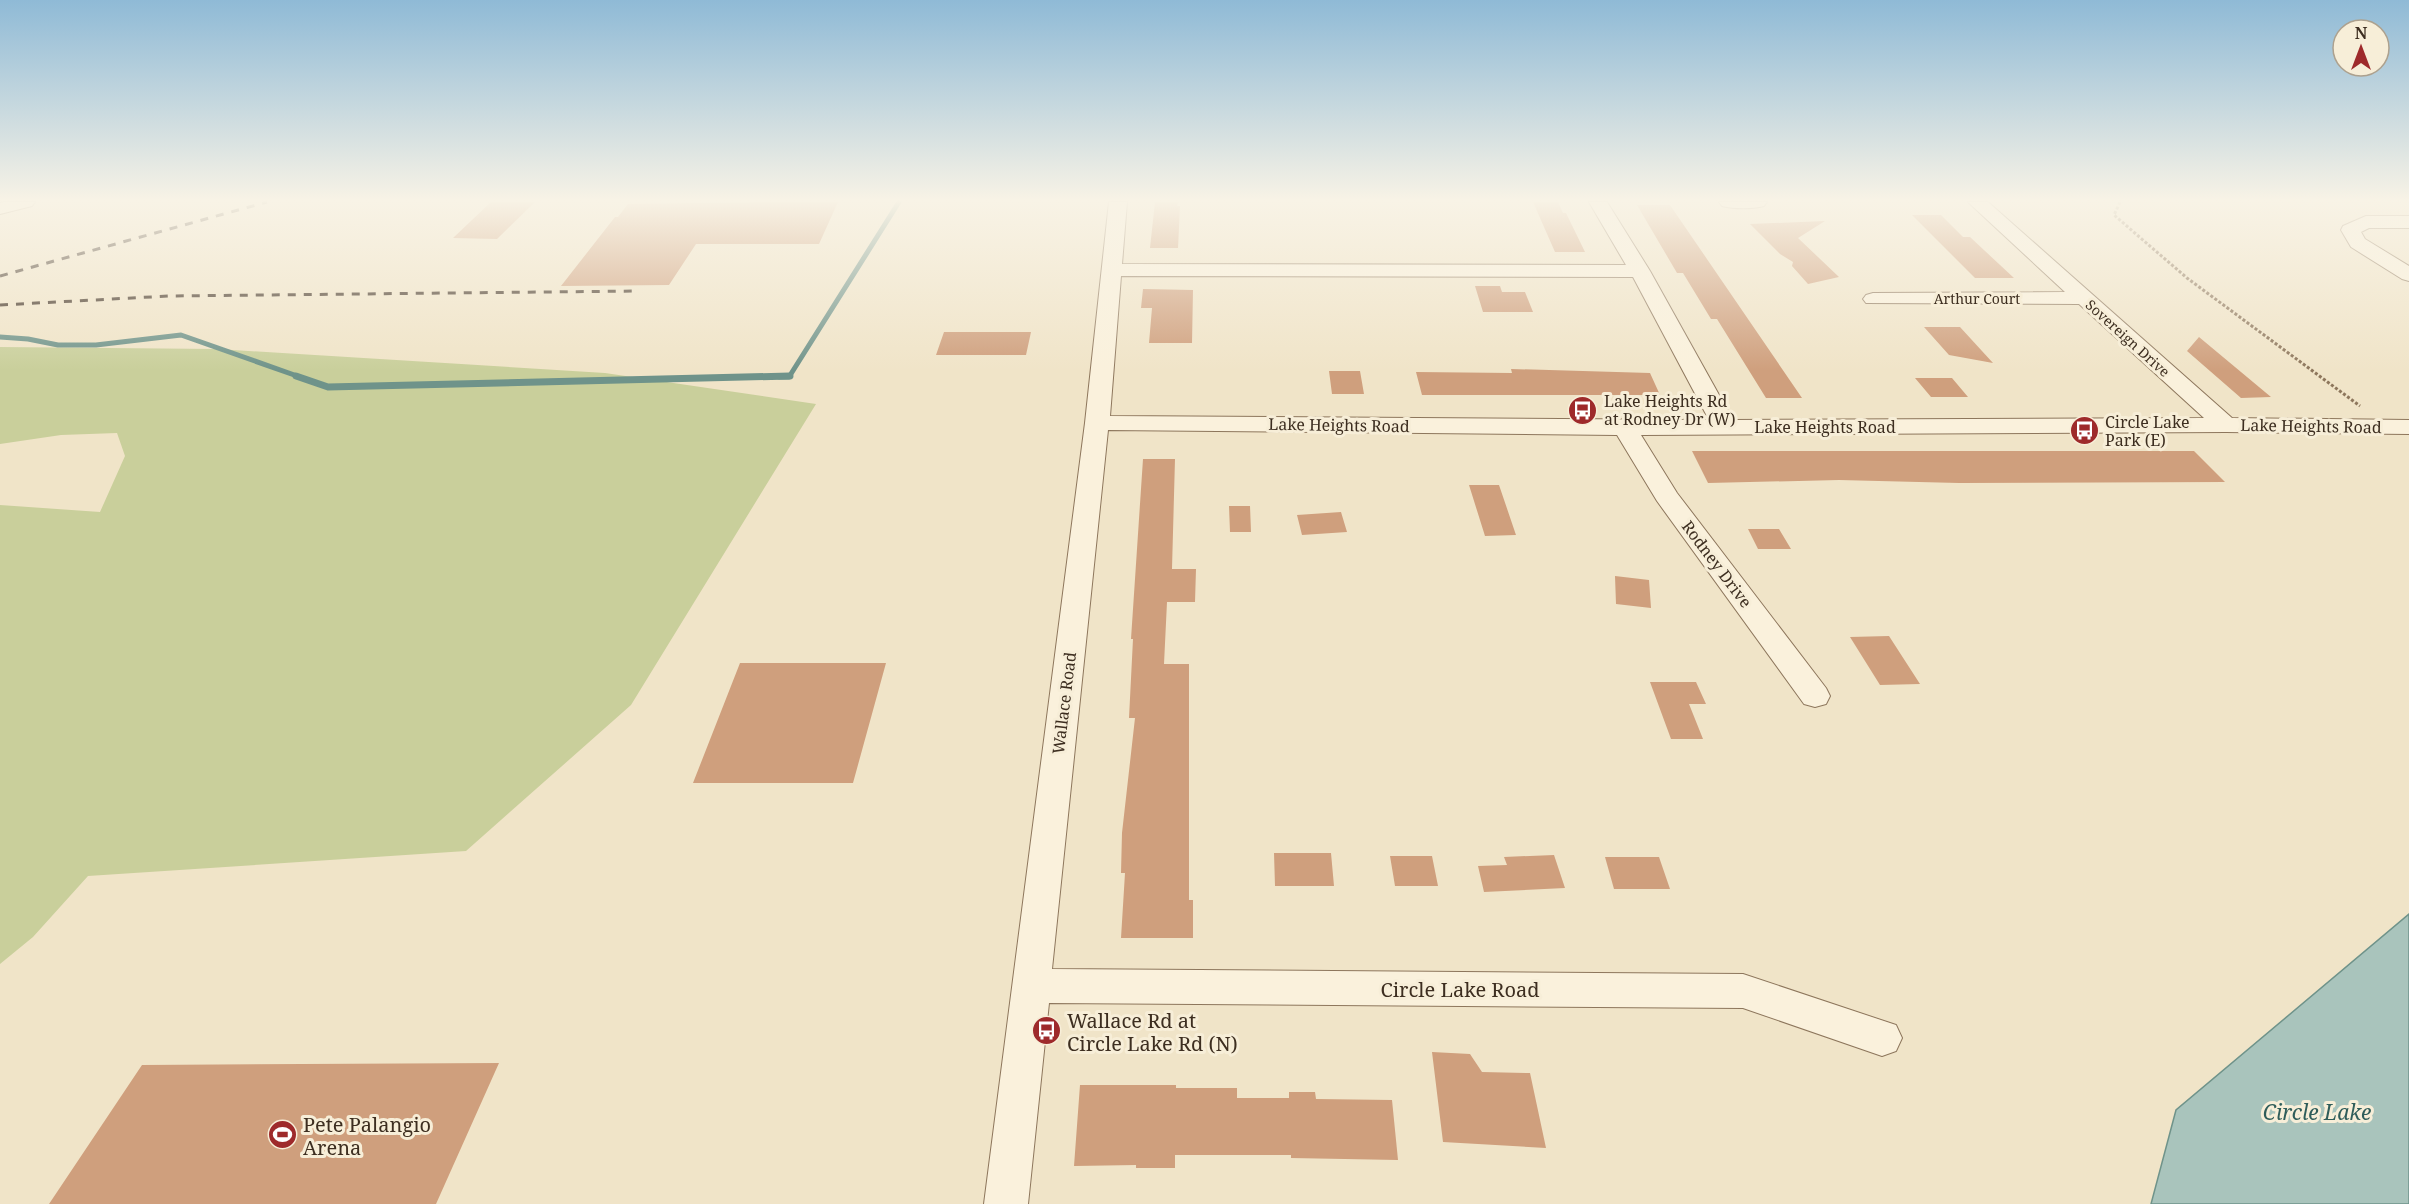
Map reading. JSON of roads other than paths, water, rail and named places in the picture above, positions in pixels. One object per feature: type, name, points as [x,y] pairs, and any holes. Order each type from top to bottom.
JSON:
[{"type":"street","name":"Wallace Road","points":[[1006,1204],[1097,423],[1114,258]]},
{"type":"street","points":[[1633,258],[1725,428]]},
{"type":"street","name":"Sovereign Drive","points":[[2038,258],[2226,425]]},
{"type":"street","points":[[2382,258],[2409,275]]},
{"type":"street","points":[[1113,270],[1641,272]]},
{"type":"street","name":"Arthur Court","points":[[1873,299],[2082,298]]},
{"type":"street","name":"Lake Heights Road","points":[[1097,423],[1625,428],[2226,425],[2399,427]]},
{"type":"street","name":"Rodney Drive","points":[[1625,428],[1666,496],[1815,696]]},
{"type":"street","name":"Circle Lake Road","points":[[1031,986],[1743,991],[1882,1038]]},
{"type":"water","name":"Circle Lake","points":[[2409,914],[2409,1204],[2151,1204],[2176,1110]]},
{"type":"waterway","points":[[790,376],[864,258]]},
{"type":"waterway","points":[[0,337],[28,339],[58,345],[96,345],[181,335],[300,377]]},
{"type":"waterway","points":[[296,376],[328,387],[790,376]]},
{"type":"waterway","points":[[779,377],[790,376]]},
{"type":"railway","points":[[0,276],[64,258]]},
{"type":"railway","points":[[0,305],[169,296],[637,291]]},
{"type":"place","name":"Lake Heights Rd at Rodney Dr (W)","points":[[1583,410]]},
{"type":"place","name":"Circle Lake Park (E)","points":[[2084,431]]},
{"type":"place","name":"Wallace Rd at Circle Lake Rd (N)","points":[[1046,1031]]},
{"type":"place","name":"Pete Palangio Arena","points":[[282,1135]]}]
